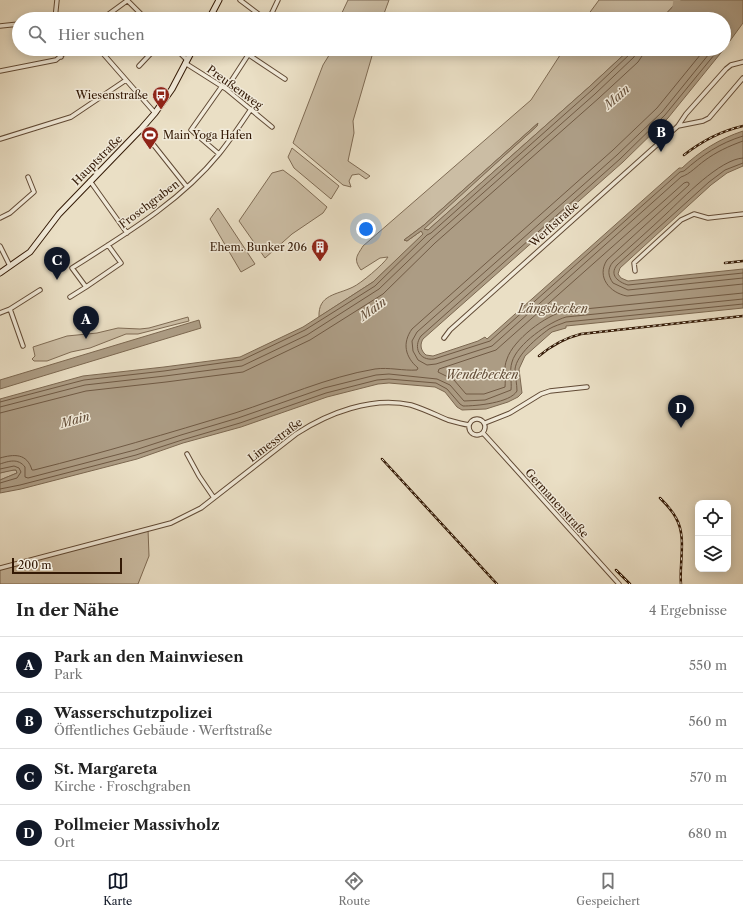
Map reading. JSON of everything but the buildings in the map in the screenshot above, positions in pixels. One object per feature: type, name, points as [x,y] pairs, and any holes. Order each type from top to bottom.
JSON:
[{"type":"street","points":[[57,12],[58,0]]},
{"type":"street","points":[[112,12],[128,0],[139,12]]},
{"type":"street","points":[[213,12],[219,0]]},
{"type":"street","points":[[240,0],[256,12]]},
{"type":"street","points":[[272,12],[278,0]]},
{"type":"street","points":[[0,26],[12,25]]},
{"type":"street","points":[[105,56],[155,114]]},
{"type":"street","points":[[139,66],[148,56]]},
{"type":"street","name":"Preußenweg","points":[[181,56],[186,62],[224,88],[272,127]]},
{"type":"street","name":"Hauptstraße","points":[[0,274],[30,252],[59,214],[155,114],[172,89],[189,56]]},
{"type":"street","points":[[219,154],[192,130],[248,56]]},
{"type":"street","points":[[250,56],[285,79]]},
{"type":"street","points":[[0,71],[51,61],[61,57]]},
{"type":"street","name":"Werftstraße","points":[[444,338],[455,325],[678,126],[686,114],[726,69],[743,62]]},
{"type":"street","points":[[678,126],[703,121],[709,118],[743,78]]},
{"type":"street","points":[[0,139],[71,117],[126,80]]},
{"type":"street","name":"Froschgraben","points":[[86,287],[72,268],[127,233],[187,187],[219,154],[251,109]]},
{"type":"street","points":[[141,129],[187,187]]},
{"type":"street","points":[[0,218],[10,213],[34,192],[28,177]]},
{"type":"street","points":[[90,181],[127,233]]},
{"type":"street","points":[[635,271],[634,262],[681,220],[694,214],[708,218],[743,214]]},
{"type":"street","points":[[70,298],[121,264],[108,245]]},
{"type":"street","points":[[0,246],[10,266]]},
{"type":"street","points":[[0,312],[10,309],[40,290]]},
{"type":"street","points":[[10,309],[23,346]]},
{"type":"street","points":[[485,424],[510,413],[536,396],[545,393],[587,387]]},
{"type":"street","name":"Limesstraße","points":[[0,568],[171,523],[201,508],[296,434],[320,419],[351,409],[374,404],[395,403],[410,405],[449,420],[469,425]]},
{"type":"street","points":[[476,418],[482,420],[485,424],[486,428],[483,433],[478,435],[473,434],[470,430],[469,425],[476,418]]},
{"type":"street","name":"Germanenstraße","points":[[483,433],[618,584]]},
{"type":"street","points":[[187,454],[199,476],[214,498]]},
{"type":"shaded area","points":[[348,0],[389,0],[385,12],[342,12]]},
{"type":"shaded area","points":[[599,0],[679,0],[668,12],[590,12]]},
{"type":"shaded area","points":[[329,56],[372,56],[353,121],[354,133],[348,161],[370,176],[366,179],[359,174],[352,175],[349,181],[351,187],[343,185],[293,143],[323,65]]},
{"type":"shaded area","points":[[559,56],[622,56],[428,230],[423,229],[537,126],[537,124],[424,225],[404,240],[407,241],[421,231],[424,234],[373,282],[319,317],[320,309],[325,300],[330,296],[356,285],[377,269],[388,257],[380,258],[361,270],[357,263],[357,258],[363,246],[531,100]]},
{"type":"shaded area","points":[[292,148],[339,186],[331,199],[294,168],[288,157]]},
{"type":"shaded area","points":[[283,170],[327,207],[323,213],[292,234],[265,258],[239,221],[272,173]]},
{"type":"shaded area","points":[[218,208],[255,264],[241,272],[210,219]]},
{"type":"shaded area","points":[[188,317],[189,321],[138,334],[126,334],[90,348],[71,352],[47,361],[34,361],[32,359],[35,356],[33,347],[67,336],[97,333],[118,328],[149,328]]},
{"type":"shaded area","points":[[16,470],[17,473],[0,480],[0,473]]},
{"type":"shaded area","points":[[148,529],[149,556],[138,584],[0,584],[0,568]]},
{"type":"water","points":[[679,0],[743,0],[743,23],[731,39],[731,12],[668,12]]},
{"type":"water","points":[[622,56],[718,56],[668,118],[623,162],[423,339],[421,347],[423,351],[426,355],[433,356],[478,341],[485,337],[487,339],[679,168],[682,168],[710,146],[743,131],[743,166],[727,173],[711,185],[620,268],[618,274],[621,278],[628,281],[743,269],[743,308],[566,326],[566,328],[552,332],[525,356],[519,369],[522,393],[518,397],[508,402],[486,409],[462,410],[457,407],[445,392],[435,387],[389,383],[378,384],[327,397],[241,427],[183,443],[137,459],[0,493],[0,480],[17,473],[16,470],[14,470],[0,473],[0,399],[83,376],[240,357],[303,327],[373,282],[423,234],[421,231],[407,241],[404,240],[424,225],[538,123],[537,126],[424,229],[428,230]]},
{"type":"water","points":[[199,320],[201,328],[0,389],[0,380]]},
{"type":"waterway","points":[[675,12],[677,0]]},
{"type":"railway","points":[[684,155],[712,137],[743,126]]},
{"type":"railway","points":[[725,263],[743,261]]},
{"type":"railway","points":[[539,356],[559,342],[581,334],[743,316]]},
{"type":"railway","points":[[382,459],[497,584]]},
{"type":"railway","points":[[660,498],[673,512],[681,533],[681,584]]},
{"type":"railway","points":[[616,570],[630,584]]},
{"type":"place","name":"Wiesenstraße","points":[[161,110]]},
{"type":"place","name":"Main Yoga Hafen","points":[[150,150]]},
{"type":"place","name":"Wasserschutzpolizei","points":[[661,152]]},
{"type":"place","name":"Ehem. Bunker 206","points":[[320,262]]},
{"type":"place","name":"St. Margareta","points":[[57,280]]},
{"type":"place","name":"Park an den Mainwiesen","points":[[86,339]]},
{"type":"place","name":"Pollmeier Massivholz","points":[[681,428]]},
{"type":"water label","name":"Main","points":[[617,97]]},
{"type":"water label","name":"Main","points":[[373,309]]},
{"type":"water label","name":"Längsbecken","points":[[553,309]]},
{"type":"water label","name":"Wendebecken","points":[[482,375]]},
{"type":"water label","name":"Main","points":[[75,420]]}]
